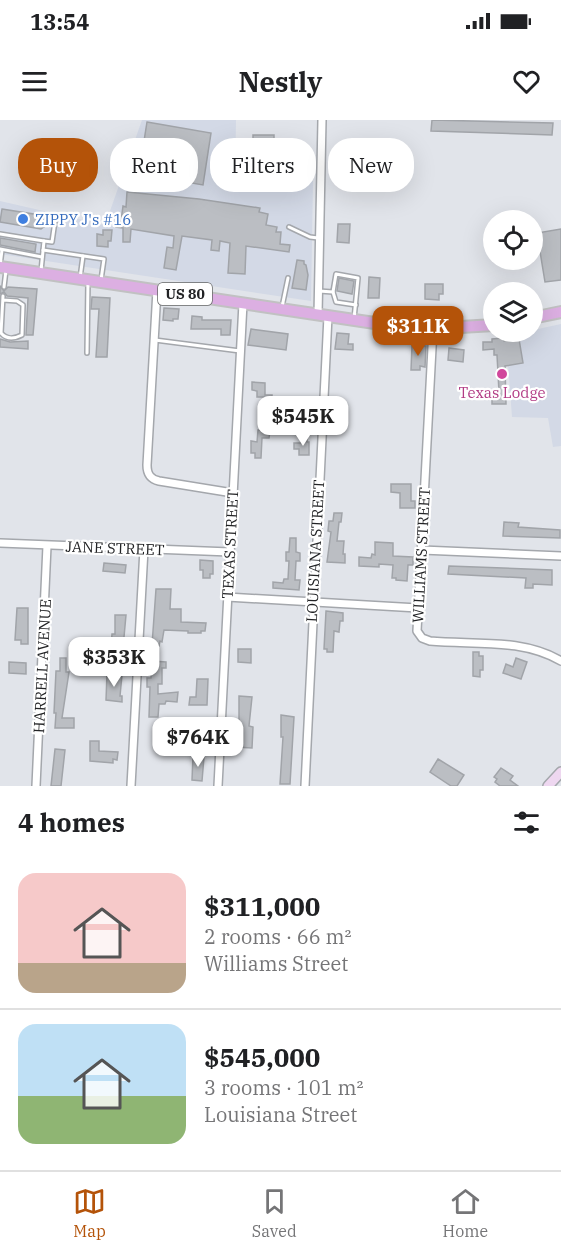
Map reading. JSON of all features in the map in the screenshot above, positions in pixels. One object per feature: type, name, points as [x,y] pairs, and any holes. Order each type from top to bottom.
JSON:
[{"type":"main road","name":"US 80","points":[[2,267],[400,327],[483,326]]},
{"type":"main road","points":[[543,316],[561,312]]},
{"type":"main road","points":[[548,786],[561,772]]},
{"type":"street","name":"LOUISIANA STREET","points":[[305,786],[323,316],[319,291],[322,120]]},
{"type":"street","points":[[157,290],[147,472],[151,478],[159,481],[233,493]]},
{"type":"street","name":"TEXAS STREET","points":[[218,786],[243,303]]},
{"type":"street","name":"WILLIAMS STREET","points":[[433,328],[417,631],[427,640],[517,646],[540,652],[561,662]]},
{"type":"street","name":"JANE STREET","points":[[0,543],[230,552]]},
{"type":"street","name":"HARRELL AVENUE","points":[[36,786],[47,546]]},
{"type":"street","points":[[131,786],[144,549]]},
{"type":"street","points":[[422,550],[561,556]]},
{"type":"street","points":[[227,597],[418,608]]},
{"type":"lane","points":[[1,235],[31,241],[52,242],[55,221]]},
{"type":"lane","points":[[289,227],[313,238],[320,238]]},
{"type":"lane","points":[[40,273],[44,241]]},
{"type":"lane","points":[[4,287],[1,249],[42,257]]},
{"type":"lane","points":[[43,250],[104,259],[101,282]]},
{"type":"lane","points":[[83,256],[87,353]]},
{"type":"lane","points":[[354,320],[356,305],[358,278],[336,274],[333,292],[336,302],[356,305]]},
{"type":"lane","points":[[282,309],[288,278]]},
{"type":"lane","points":[[319,291],[333,292]]},
{"type":"lane","points":[[3,298],[23,305],[22,335],[17,338],[9,339],[1,333],[3,298]]},
{"type":"lane","points":[[153,340],[240,351]]},
{"type":"shaded area","points":[[142,120],[236,120],[236,138],[210,138],[210,192],[313,192],[311,301],[0,254],[0,201],[109,226],[110,211],[117,192],[198,192],[198,138],[136,138]]},
{"type":"shaded area","points":[[561,324],[561,446],[553,447],[548,418],[512,417],[506,342],[543,342],[543,328]]},
{"type":"building","points":[[432,120],[553,123],[552,135],[431,131]]},
{"type":"building","points":[[147,122],[211,133],[203,185],[198,184],[198,138],[144,138]]},
{"type":"building","points":[[253,135],[274,135],[274,138],[253,138]]},
{"type":"building","points":[[127,192],[260,208],[259,212],[268,214],[266,225],[277,227],[276,232],[281,232],[280,244],[290,245],[289,252],[246,246],[245,274],[228,273],[230,243],[220,241],[219,251],[211,250],[212,240],[182,236],[176,270],[164,268],[167,247],[173,248],[174,236],[131,229],[130,242],[123,242],[123,228],[116,227],[117,221],[121,221],[123,206],[126,207]]},
{"type":"building","name":"ZIPPY J's #16","points":[[2,209],[46,216],[45,226],[41,229],[0,222]]},
{"type":"building","points":[[338,224],[350,224],[349,243],[337,242]]},
{"type":"building","points":[[561,229],[561,280],[545,282],[543,232]]},
{"type":"building","points":[[103,230],[112,230],[108,247],[97,246],[97,234],[103,235]]},
{"type":"building","points":[[0,238],[36,244],[35,252],[0,245]]},
{"type":"building","points":[[297,260],[304,261],[306,265],[308,275],[306,290],[292,288]]},
{"type":"building","points":[[369,277],[380,278],[379,298],[368,298]]},
{"type":"building","points":[[339,278],[354,281],[352,294],[337,291]]},
{"type":"building","points":[[425,284],[443,284],[443,294],[439,294],[439,300],[425,299]]},
{"type":"building","points":[[0,286],[4,291],[8,287],[37,289],[33,335],[26,335],[28,298],[7,296],[4,292],[0,294]]},
{"type":"building","points":[[92,297],[110,298],[107,357],[96,357],[99,309],[91,309]]},
{"type":"building","points":[[164,308],[179,309],[178,319],[163,320]]},
{"type":"building","points":[[192,316],[202,317],[202,320],[231,320],[230,335],[221,335],[221,329],[191,329]]},
{"type":"building","points":[[251,329],[288,334],[286,350],[248,345]]},
{"type":"building","points":[[337,333],[349,334],[348,344],[353,344],[353,350],[335,349]]},
{"type":"building","points":[[0,339],[10,342],[28,341],[28,349],[0,347]]},
{"type":"building","points":[[483,342],[520,342],[523,363],[505,366],[506,404],[492,404],[492,392],[499,392],[497,355],[494,355],[494,349],[483,350]]},
{"type":"building","points":[[412,346],[426,346],[425,367],[420,366],[420,370],[411,370]]},
{"type":"building","points":[[449,348],[464,350],[463,362],[448,360]]},
{"type":"building","points":[[252,382],[265,383],[265,395],[272,395],[272,406],[264,406],[264,397],[257,397],[257,391],[252,390]]},
{"type":"building","points":[[258,430],[270,431],[269,438],[262,438],[261,458],[255,458],[255,453],[251,453],[251,441],[257,442]]},
{"type":"building","points":[[301,438],[307,438],[309,442],[309,455],[299,455],[299,449],[294,449],[294,443],[301,443]]},
{"type":"building","points":[[391,484],[411,484],[411,501],[415,501],[415,508],[400,508],[400,493],[391,492]]},
{"type":"building","points":[[334,513],[342,513],[337,541],[344,541],[345,563],[327,562],[331,532],[328,531],[329,521],[333,521]]},
{"type":"building","points":[[504,522],[519,523],[518,527],[560,530],[560,538],[503,536]]},
{"type":"building","points":[[290,538],[296,538],[296,552],[300,553],[300,561],[296,561],[295,580],[300,580],[299,590],[273,588],[273,582],[283,583],[284,579],[288,579],[289,561],[286,561],[286,552],[289,552]]},
{"type":"building","points":[[375,542],[393,543],[393,556],[413,557],[413,565],[408,565],[407,581],[392,578],[393,565],[359,566],[359,557],[371,558],[372,554],[375,555]]},
{"type":"building","points":[[200,560],[213,561],[213,574],[210,574],[210,578],[203,578]]},
{"type":"building","points":[[104,563],[126,565],[125,573],[103,571]]},
{"type":"building","points":[[449,566],[552,570],[552,585],[533,584],[533,588],[525,588],[526,578],[448,574]]},
{"type":"building","points":[[156,589],[171,589],[170,609],[181,609],[181,622],[206,623],[205,631],[188,633],[188,631],[164,630],[159,646],[152,645]]},
{"type":"building","points":[[17,608],[28,608],[28,644],[21,644],[21,640],[15,640]]},
{"type":"building","points":[[326,611],[343,613],[339,632],[334,631],[333,652],[327,652],[327,649],[324,649]]},
{"type":"building","points":[[115,615],[126,615],[123,648],[130,648],[129,657],[105,656],[105,647],[111,648],[112,634],[115,634]]},
{"type":"building","points":[[238,649],[251,649],[251,663],[238,662]]},
{"type":"building","points":[[473,652],[479,652],[479,656],[483,656],[483,670],[480,670],[480,677],[473,676]]},
{"type":"building","points":[[60,658],[66,658],[66,672],[69,672],[62,718],[74,718],[74,728],[55,728],[56,671],[60,671]]},
{"type":"building","points":[[516,658],[527,662],[521,679],[503,673],[506,664],[513,667]]},
{"type":"building","points":[[152,661],[166,662],[166,668],[162,668],[162,684],[158,684],[158,694],[178,692],[177,702],[166,701],[165,704],[159,704],[158,717],[149,717],[150,687],[147,687],[147,678],[151,678]]},
{"type":"building","points":[[9,662],[26,663],[26,674],[9,673]]},
{"type":"building","points":[[107,674],[122,675],[120,696],[122,696],[122,702],[106,700]]},
{"type":"building","points":[[197,679],[208,679],[207,705],[189,705],[190,697],[196,697]]},
{"type":"building","points":[[239,696],[252,697],[249,726],[253,727],[252,748],[235,747],[236,740],[238,740]]},
{"type":"building","points":[[281,715],[294,717],[290,784],[280,784],[283,737],[281,737]]},
{"type":"building","points":[[90,741],[99,741],[99,751],[118,752],[117,760],[113,759],[113,763],[90,761]]},
{"type":"building","points":[[55,749],[65,750],[61,786],[51,786]]},
{"type":"building","points":[[193,756],[204,757],[202,781],[192,780]]},
{"type":"building","points":[[438,759],[464,775],[457,786],[451,786],[430,772]]},
{"type":"building","points":[[501,768],[513,776],[510,780],[518,786],[500,786],[495,782],[497,779],[494,777]]},
{"type":"place","name":"ZIPPY J's #16","points":[[23,219]]},
{"type":"place","name":"Texas Lodge","points":[[502,374]]}]
